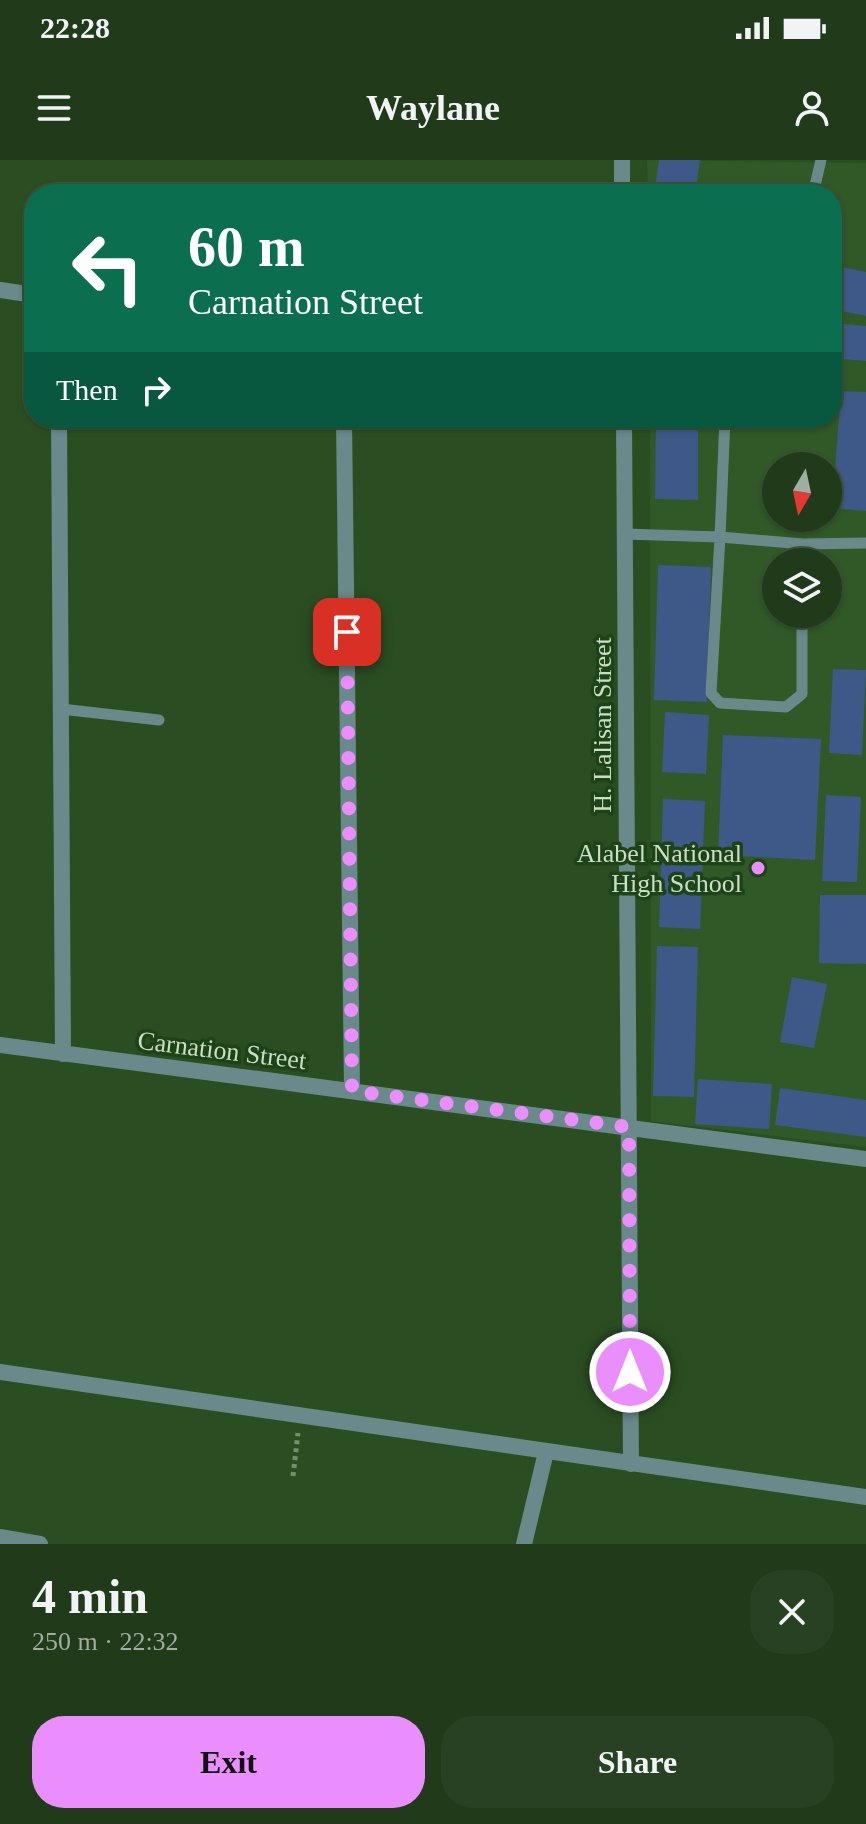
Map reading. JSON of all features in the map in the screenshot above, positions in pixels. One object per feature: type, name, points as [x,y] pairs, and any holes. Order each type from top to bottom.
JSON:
[{"type":"street","points":[[622,160],[622,184]]},
{"type":"street","points":[[0,290],[24,294]]},
{"type":"street","points":[[59,428],[63,1054]]},
{"type":"street","points":[[344,428],[352,1091]]},
{"type":"street","name":"H. Lalisan Street","points":[[624,428],[631,1464]]},
{"type":"street","name":"Carnation Street","points":[[0,1045],[866,1159]]},
{"type":"street","points":[[0,1372],[866,1497]]},
{"type":"street","points":[[524,1544],[546,1452]]},
{"type":"street","points":[[0,1537],[40,1544]]},
{"type":"lane","points":[[815,184],[821,160]]},
{"type":"lane","points":[[725,428],[711,693],[720,703],[786,707],[802,694],[802,628]]},
{"type":"lane","points":[[624,534],[803,544],[866,543]]},
{"type":"lane","points":[[61,709],[159,720]]},
{"type":"path","points":[[293,1476],[300,1416]]},
{"type":"shaded area","name":"Alabel National High School","points":[[647,160],[866,163],[866,1147],[651,1121],[650,428],[842,428],[842,184],[648,184]]},
{"type":"building","points":[[659,160],[700,160],[696,184],[655,184]]},
{"type":"building","points":[[842,267],[866,272],[866,316],[842,311]]},
{"type":"building","points":[[842,324],[866,326],[866,361],[842,359]]},
{"type":"building","points":[[842,391],[866,392],[866,511],[842,509],[842,452],[836,452],[838,428],[842,428]]},
{"type":"building","points":[[656,428],[698,428],[698,500],[655,499]]},
{"type":"building","points":[[658,565],[711,567],[707,702],[654,700]]},
{"type":"building","points":[[833,669],[866,670],[862,755],[829,753]]},
{"type":"building","points":[[665,712],[709,715],[706,774],[662,772]]},
{"type":"building","points":[[723,735],[821,739],[815,860],[718,855]]},
{"type":"building","points":[[826,795],[861,797],[857,882],[822,881]]},
{"type":"building","points":[[663,799],[705,801],[700,929],[659,927]]},
{"type":"building","points":[[820,895],[866,895],[866,964],[819,963]]},
{"type":"building","points":[[657,946],[698,947],[694,1097],[653,1096]]},
{"type":"building","points":[[792,977],[827,984],[814,1048],[780,1042]]},
{"type":"building","points":[[698,1079],[772,1084],[769,1129],[695,1124]]},
{"type":"building","points":[[780,1088],[866,1100],[866,1137],[775,1125]]},
{"type":"place","name":"Alabel National High School","points":[[758,868]]},
{"type":"route","points":[[347,632],[352,1091],[629,1127],[630,1372]]}]
